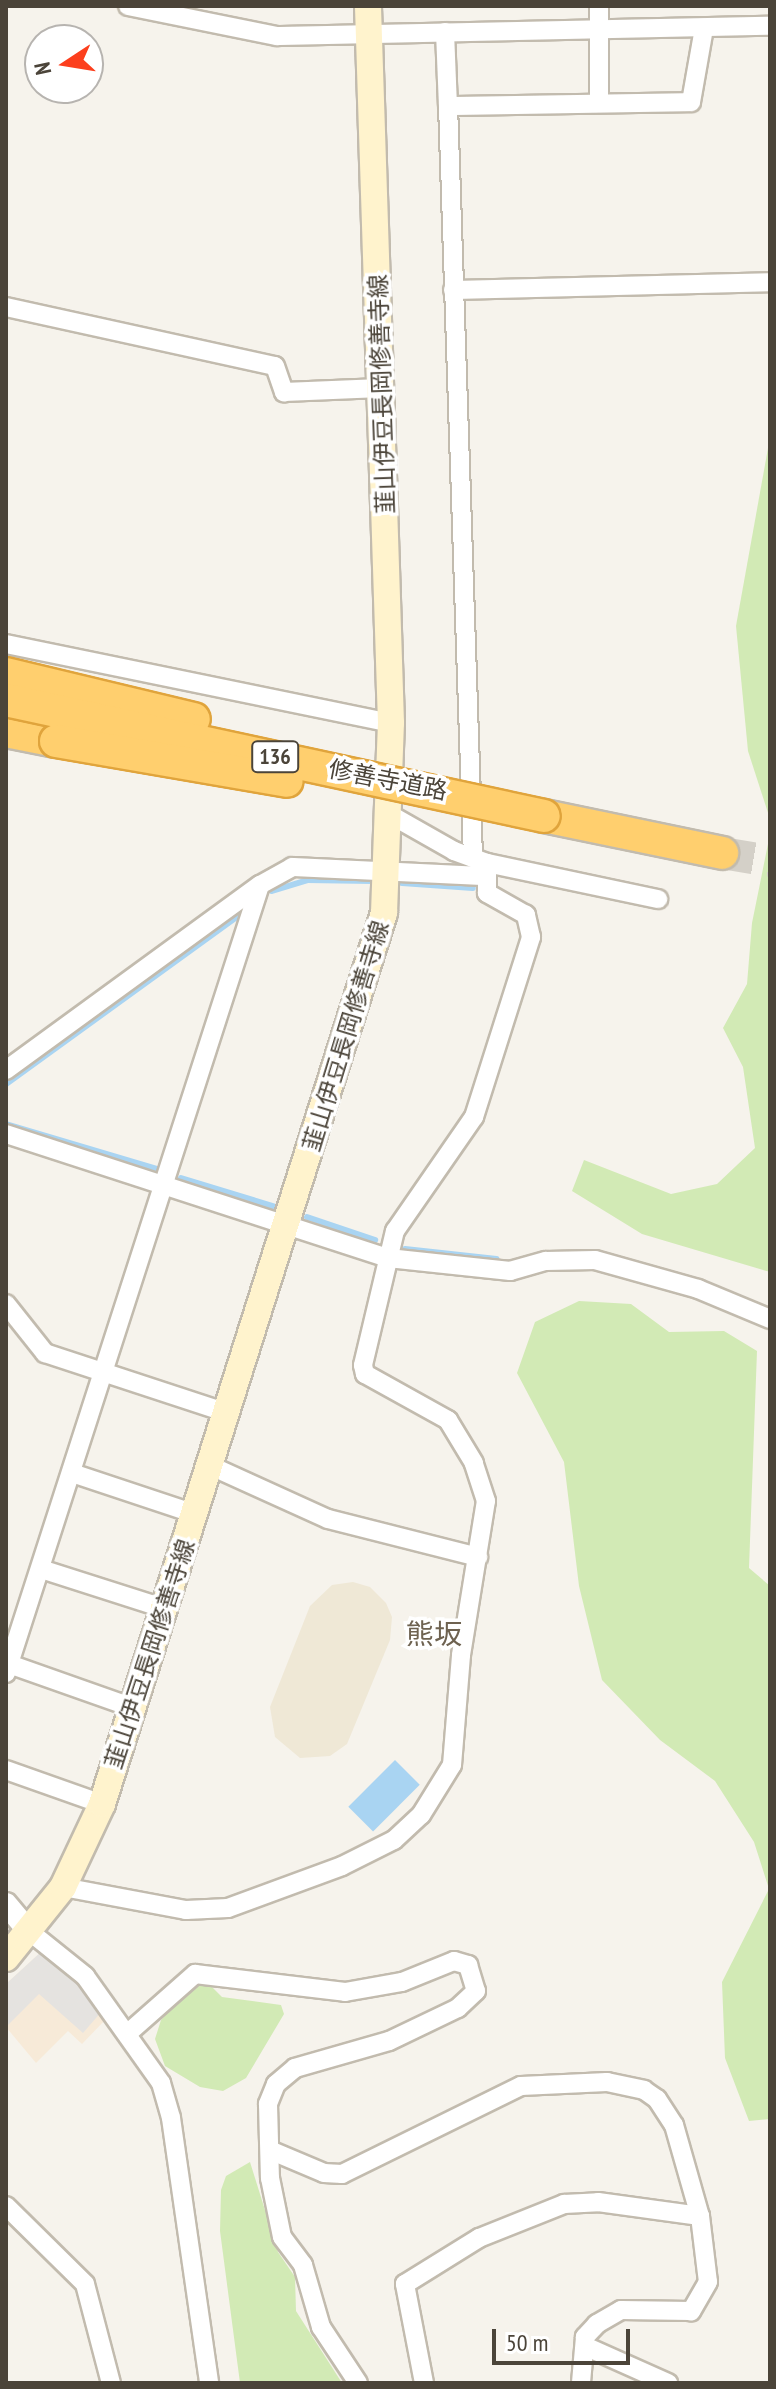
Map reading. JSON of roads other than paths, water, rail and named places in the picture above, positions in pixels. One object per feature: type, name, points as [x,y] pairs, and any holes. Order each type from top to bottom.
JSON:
[{"type":"highway","points":[[6,674],[414,774],[454,793]]},
{"type":"highway","name":"修善寺道路","points":[[6,700],[454,793],[544,816],[722,853]]},
{"type":"highway","points":[[6,731],[437,807],[544,816]]},
{"type":"main road","name":"韮山伊豆長岡修善寺線","points":[[6,1958],[63,1887],[102,1804],[380,932],[387,870],[391,723],[372,33],[368,6]]},
{"type":"street","points":[[128,6],[277,36],[770,26]]},
{"type":"street","points":[[599,6],[599,103]]},
{"type":"street","points":[[448,106],[691,102],[704,28]]},
{"type":"street","points":[[63,1887],[208,1912],[279,1891],[394,1840],[421,1815],[452,1765],[461,1655],[486,1501],[461,1441],[439,1411],[365,1374],[388,1258],[402,1218],[474,1117],[531,937],[526,915],[492,898],[481,866],[453,290],[445,32]]},
{"type":"street","points":[[453,290],[770,282]]},
{"type":"street","points":[[6,307],[275,366],[284,392],[381,388]]},
{"type":"street","points":[[6,644],[391,723]]},
{"type":"street","points":[[389,814],[481,866]]},
{"type":"street","points":[[6,1070],[260,885],[307,864],[387,870],[481,866],[658,899]]},
{"type":"street","points":[[134,1708],[7,1669],[260,885]]},
{"type":"street","points":[[6,1134],[289,1223],[388,1258],[510,1271],[546,1261],[595,1260],[698,1289],[770,1319]]},
{"type":"street","points":[[6,1304],[45,1353],[227,1413]]},
{"type":"street","points":[[211,1466],[328,1519],[478,1557]]},
{"type":"street","points":[[72,1473],[195,1514]]},
{"type":"street","points":[[41,1569],[166,1609]]},
{"type":"street","points":[[6,1770],[102,1804]]},
{"type":"street","points":[[6,1904],[29,1931],[85,1976],[161,2083],[171,2118],[209,2383]]},
{"type":"street","points":[[127,2034],[195,1974],[345,1992],[402,1982],[454,1961],[468,1965],[476,1991],[458,2008],[389,2041],[284,2075],[268,2104],[272,2151],[270,2178],[282,2237],[303,2265],[321,2327],[358,2383]]},
{"type":"street","points":[[272,2151],[324,2173],[342,2174],[521,2086],[562,2081],[628,2085],[657,2099],[670,2114],[700,2216],[710,2267],[699,2305],[674,2315],[614,2313],[588,2331],[581,2383]]},
{"type":"street","points":[[424,2383],[405,2284],[479,2238],[564,2204],[598,2202],[700,2216]]},
{"type":"street","points":[[6,2206],[85,2284],[111,2383]]},
{"type":"street","points":[[587,2347],[668,2383]]},
{"type":"water","points":[[395,1760],[420,1785],[373,1831],[348,1807]]},
{"type":"waterway","points":[[272,891],[307,880],[373,881]]},
{"type":"waterway","points":[[402,883],[473,888]]},
{"type":"waterway","points":[[6,1084],[237,917]]},
{"type":"waterway","points":[[6,1124],[157,1169]]},
{"type":"waterway","points":[[181,1178],[279,1208]]},
{"type":"waterway","points":[[307,1217],[375,1240]]},
{"type":"waterway","points":[[405,1249],[496,1259]]},
{"type":"tunnel","points":[[722,853],[770,861]]},
{"type":"district","name":"熊坂","points":[[434,1634]]}]
